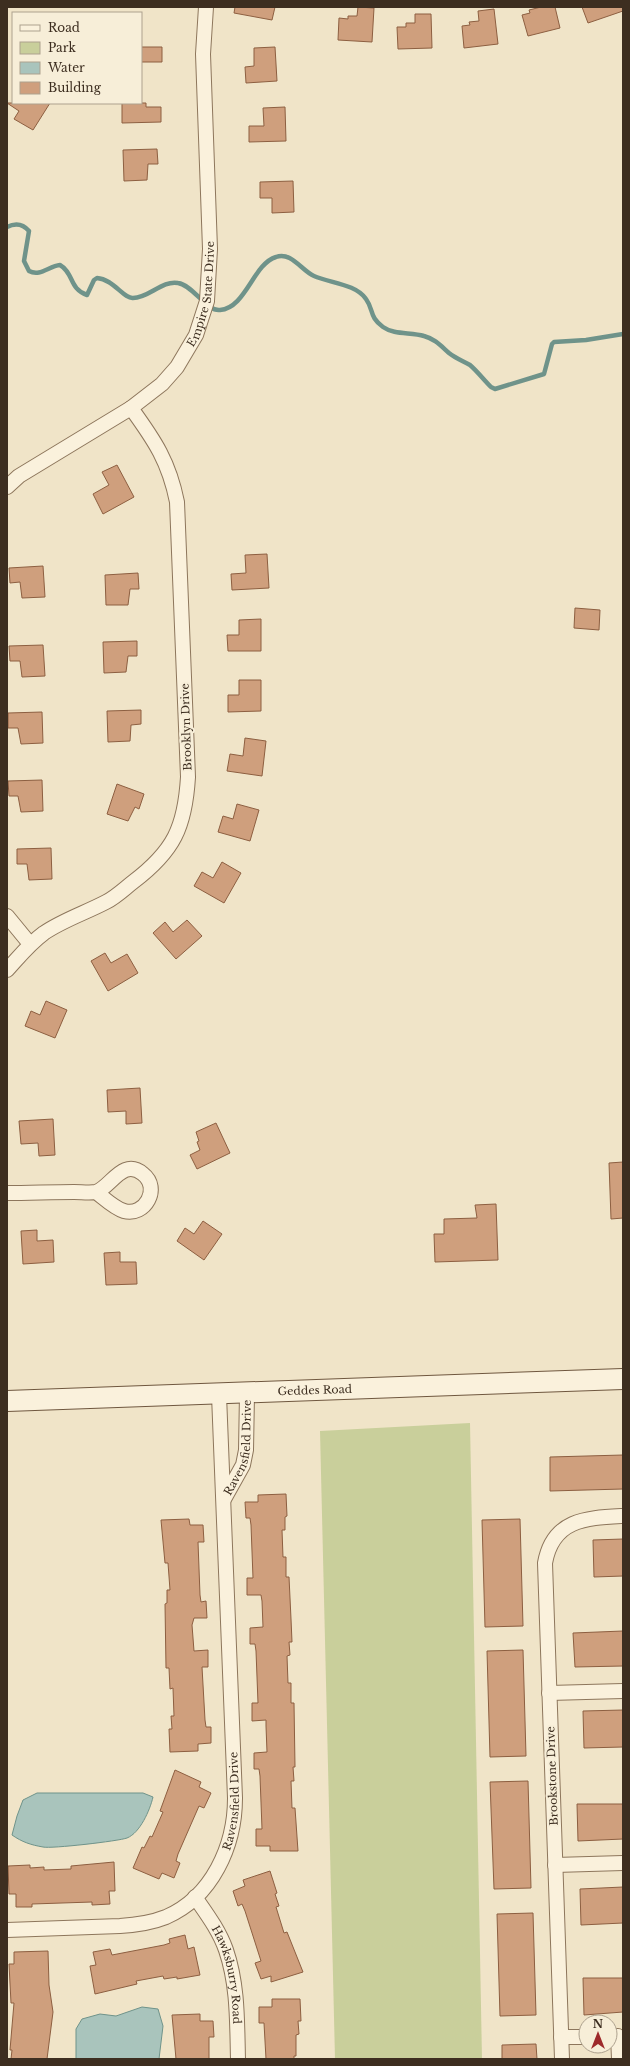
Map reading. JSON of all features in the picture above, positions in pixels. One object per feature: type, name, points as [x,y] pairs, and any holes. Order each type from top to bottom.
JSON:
[{"type":"main road","name":"Geddes Road","points":[[7,1401],[247,1394],[623,1379]]},
{"type":"street","name":"Empire State Drive","points":[[7,487],[19,476],[131,408],[162,384],[177,367],[196,335],[207,301],[210,249],[203,54],[206,7]]},
{"type":"street","name":"Brooklyn Drive","points":[[7,970],[30,944],[44,933],[107,901],[147,872],[162,857],[174,840],[184,817],[188,776],[178,502],[174,485],[160,449],[131,408]]},
{"type":"street","points":[[7,916],[30,944]]},
{"type":"street","points":[[7,1193],[96,1192]]},
{"type":"street","name":"Ravensfield Drive","points":[[224,1500],[242,1465],[246,1450],[247,1394]]},
{"type":"street","name":"Ravensfield Drive","points":[[7,1930],[135,1925],[165,1917],[178,1910],[195,1897],[216,1872],[231,1840],[235,1812],[219,1395]]},
{"type":"street","name":"Brookstone Drive","points":[[562,2059],[545,1563],[547,1554],[560,1532],[571,1524],[591,1517],[623,1516]]},
{"type":"street","points":[[549,1693],[623,1691]]},
{"type":"street","points":[[555,1865],[623,1863]]},
{"type":"street","name":"Hawksburry Road","points":[[195,1897],[219,1934],[231,1968],[236,1994],[238,2059]]},
{"type":"street","points":[[561,2037],[578,2037]]},
{"type":"street","points":[[618,2048],[619,2059]]},
{"type":"green space","points":[[470,1423],[482,2059],[335,2059],[320,1431]]},
{"type":"water","points":[[37,1793],[143,1793],[153,1797],[150,1808],[140,1826],[127,1838],[58,1847],[43,1847],[19,1840],[12,1835],[23,1800]]},
{"type":"water","points":[[142,2007],[158,2009],[163,2026],[159,2059],[76,2059],[76,2029],[82,2019],[100,2014],[116,2016]]},
{"type":"building","points":[[235,7],[275,7],[272,20],[234,13]]},
{"type":"building","points":[[358,7],[374,8],[372,42],[338,40],[339,18],[348,19],[348,16],[357,16]]},
{"type":"building","points":[[541,7],[555,7],[560,28],[528,36],[522,15],[530,13],[529,10]]},
{"type":"building","points":[[582,7],[623,7],[623,11],[588,23]]},
{"type":"building","points":[[494,9],[498,44],[464,48],[462,26],[470,25],[469,22],[479,21],[478,11]]},
{"type":"building","points":[[415,14],[431,14],[432,48],[398,49],[397,27],[406,27],[406,23],[415,23]]},
{"type":"building","points":[[142,47],[162,47],[162,62],[142,62]]},
{"type":"building","points":[[275,47],[277,81],[246,83],[245,67],[254,66],[254,48]]},
{"type":"building","points":[[7,103],[49,104],[33,130],[14,119],[19,111]]},
{"type":"building","points":[[146,103],[146,107],[161,107],[161,122],[122,123],[122,104]]},
{"type":"building","points":[[285,107],[286,141],[249,142],[249,126],[264,126],[263,108]]},
{"type":"building","points":[[157,149],[158,164],[148,164],[147,180],[124,181],[123,150]]},
{"type":"building","points":[[293,181],[294,212],[272,213],[272,198],[260,198],[260,182]]},
{"type":"building","points":[[117,465],[134,497],[103,514],[93,494],[109,485],[102,472]]},
{"type":"building","points":[[267,554],[269,588],[232,590],[231,574],[246,573],[245,555]]},
{"type":"building","points":[[43,566],[45,597],[22,598],[20,582],[10,583],[9,568]]},
{"type":"building","points":[[138,573],[139,589],[130,589],[128,605],[106,605],[105,575]]},
{"type":"building","points":[[575,608],[600,610],[599,630],[574,628]]},
{"type":"building","points":[[261,619],[261,651],[228,651],[227,635],[239,635],[239,620]]},
{"type":"building","points":[[137,641],[137,656],[128,656],[126,672],[104,673],[103,642]]},
{"type":"building","points":[[43,645],[45,676],[22,677],[20,661],[10,661],[9,646]]},
{"type":"building","points":[[239,680],[261,680],[261,711],[228,712],[228,695],[239,695]]},
{"type":"building","points":[[141,710],[141,724],[131,725],[130,741],[108,742],[107,711]]},
{"type":"building","points":[[42,712],[43,743],[21,744],[18,728],[8,728],[8,713]]},
{"type":"building","points":[[245,738],[266,741],[262,776],[227,771],[230,754],[243,756]]},
{"type":"building","points":[[42,780],[43,811],[21,812],[18,796],[9,796],[8,781]]},
{"type":"building","points":[[117,784],[144,794],[139,809],[135,807],[128,821],[107,814]]},
{"type":"building","points":[[237,804],[259,810],[250,841],[218,832],[223,816],[233,819]]},
{"type":"building","points":[[51,848],[52,879],[29,880],[27,864],[17,864],[17,849]]},
{"type":"building","points":[[222,862],[241,873],[224,903],[194,886],[202,872],[213,878]]},
{"type":"building","points":[[187,920],[202,936],[176,959],[153,933],[165,922],[173,932]]},
{"type":"building","points":[[105,953],[111,963],[127,954],[138,973],[108,991],[91,961]]},
{"type":"building","points":[[46,1001],[67,1010],[55,1038],[25,1026],[31,1011],[40,1015]]},
{"type":"building","points":[[140,1088],[142,1123],[126,1124],[126,1111],[108,1112],[107,1090]]},
{"type":"building","points":[[53,1119],[55,1155],[39,1156],[38,1143],[21,1144],[19,1121]]},
{"type":"building","points":[[216,1123],[230,1153],[197,1169],[190,1155],[200,1150],[196,1132]]},
{"type":"building","points":[[623,1162],[623,1218],[611,1219],[609,1163]]},
{"type":"building","points":[[496,1204],[498,1260],[435,1262],[434,1234],[444,1234],[444,1219],[477,1218],[475,1205]]},
{"type":"building","points":[[203,1221],[222,1234],[204,1260],[177,1241],[185,1228],[194,1234]]},
{"type":"building","points":[[37,1230],[37,1241],[53,1240],[54,1262],[23,1264],[21,1231]]},
{"type":"building","points":[[120,1252],[120,1262],[136,1262],[137,1284],[106,1285],[104,1253]]},
{"type":"building","points":[[623,1455],[623,1489],[550,1491],[550,1457]]},
{"type":"building","points":[[286,1494],[287,1516],[285,1517],[285,1530],[282,1530],[283,1557],[286,1557],[286,1577],[289,1577],[292,1642],[289,1642],[290,1655],[287,1656],[288,1683],[291,1683],[291,1703],[294,1703],[295,1767],[293,1767],[294,1781],[291,1781],[292,1808],[295,1808],[298,1851],[270,1851],[270,1846],[256,1846],[256,1829],[262,1829],[260,1776],[259,1769],[254,1769],[254,1753],[267,1752],[266,1720],[252,1721],[252,1703],[258,1703],[256,1651],[255,1644],[250,1644],[250,1628],[263,1627],[261,1595],[247,1595],[247,1578],[253,1578],[251,1525],[250,1518],[246,1518],[245,1502],[258,1502],[258,1495]]},
{"type":"building","points":[[189,1519],[190,1525],[203,1525],[204,1542],[198,1542],[200,1595],[201,1602],[206,1601],[207,1618],[194,1618],[192,1625],[194,1651],[208,1650],[208,1667],[202,1667],[205,1720],[206,1727],[211,1727],[211,1743],[198,1744],[198,1751],[170,1752],[169,1729],[172,1729],[171,1716],[174,1716],[173,1688],[170,1689],[169,1668],[166,1668],[165,1604],[167,1603],[167,1590],[170,1590],[168,1563],[165,1563],[161,1520]]},
{"type":"building","points":[[520,1519],[523,1626],[485,1627],[482,1520]]},
{"type":"building","points":[[623,1539],[623,1576],[594,1577],[593,1540]]},
{"type":"building","points":[[623,1631],[623,1666],[575,1667],[573,1633]]},
{"type":"building","points":[[523,1650],[526,1756],[490,1757],[487,1651]]},
{"type":"building","points":[[623,1710],[623,1747],[584,1748],[583,1711]]},
{"type":"building","points":[[175,1770],[201,1782],[199,1787],[211,1793],[204,1808],[199,1806],[178,1854],[176,1861],[180,1863],[174,1878],[162,1873],[159,1879],[133,1868],[142,1847],[144,1848],[150,1836],[152,1837],[163,1812],[160,1811]]},
{"type":"building","points":[[528,1781],[531,1888],[494,1889],[490,1782]]},
{"type":"building","points":[[577,1804],[623,1804],[623,1839],[578,1841]]},
{"type":"building","points":[[114,1862],[115,1891],[109,1891],[110,1904],[92,1905],[92,1902],[32,1904],[32,1907],[16,1907],[16,1894],[9,1894],[8,1866],[30,1865],[30,1868],[44,1867],[44,1870],[71,1869],[71,1866]]},
{"type":"building","points":[[270,1871],[277,1893],[275,1894],[279,1906],[276,1907],[284,1933],[287,1932],[303,1972],[271,1982],[271,1976],[261,1979],[255,1963],[261,1961],[245,1911],[242,1904],[238,1906],[233,1891],[245,1886],[243,1880]]},
{"type":"building","points":[[623,1887],[623,1923],[581,1925],[580,1889]]},
{"type":"building","points":[[533,1913],[536,2015],[500,2016],[497,1914]]},
{"type":"building","points":[[185,1935],[188,1949],[194,1947],[200,1975],[177,1979],[177,1977],[164,1979],[163,1976],[136,1981],[137,1984],[95,1994],[90,1966],[96,1965],[93,1952],[110,1949],[112,1955],[164,1945],[170,1943],[169,1939]]},
{"type":"building","points":[[48,1951],[49,1985],[53,2012],[47,2059],[11,2059],[12,2050],[10,2050],[14,2003],[11,2003],[9,1964],[14,1964],[14,1952]]},
{"type":"building","points":[[583,1978],[623,1978],[623,2012],[584,2014]]},
{"type":"building","points":[[272,1999],[300,1999],[301,2021],[298,2021],[299,2034],[296,2035],[296,2056],[294,2056],[294,2059],[266,2059],[264,2023],[259,2023],[259,2007],[272,2007]]},
{"type":"building","points":[[200,2014],[200,2021],[213,2021],[214,2037],[209,2037],[209,2059],[176,2059],[172,2015]]},
{"type":"building","points":[[536,2044],[537,2059],[502,2059],[502,2045]]},
{"type":"waterway","points":[[7,227],[19,225],[29,231],[24,261],[29,271],[37,273],[60,265],[68,272],[77,289],[87,295],[94,280],[97,278],[103,279],[126,295],[133,298],[145,295],[166,284],[178,283],[189,288],[210,307],[220,310],[229,307],[236,302],[261,268],[268,261],[276,257],[287,257],[314,276],[342,284],[356,290],[366,299],[376,320],[387,330],[424,336],[431,339],[438,343],[451,355],[470,365],[491,387],[495,389],[544,374],[552,344],[554,342],[586,340],[623,334]]}]
